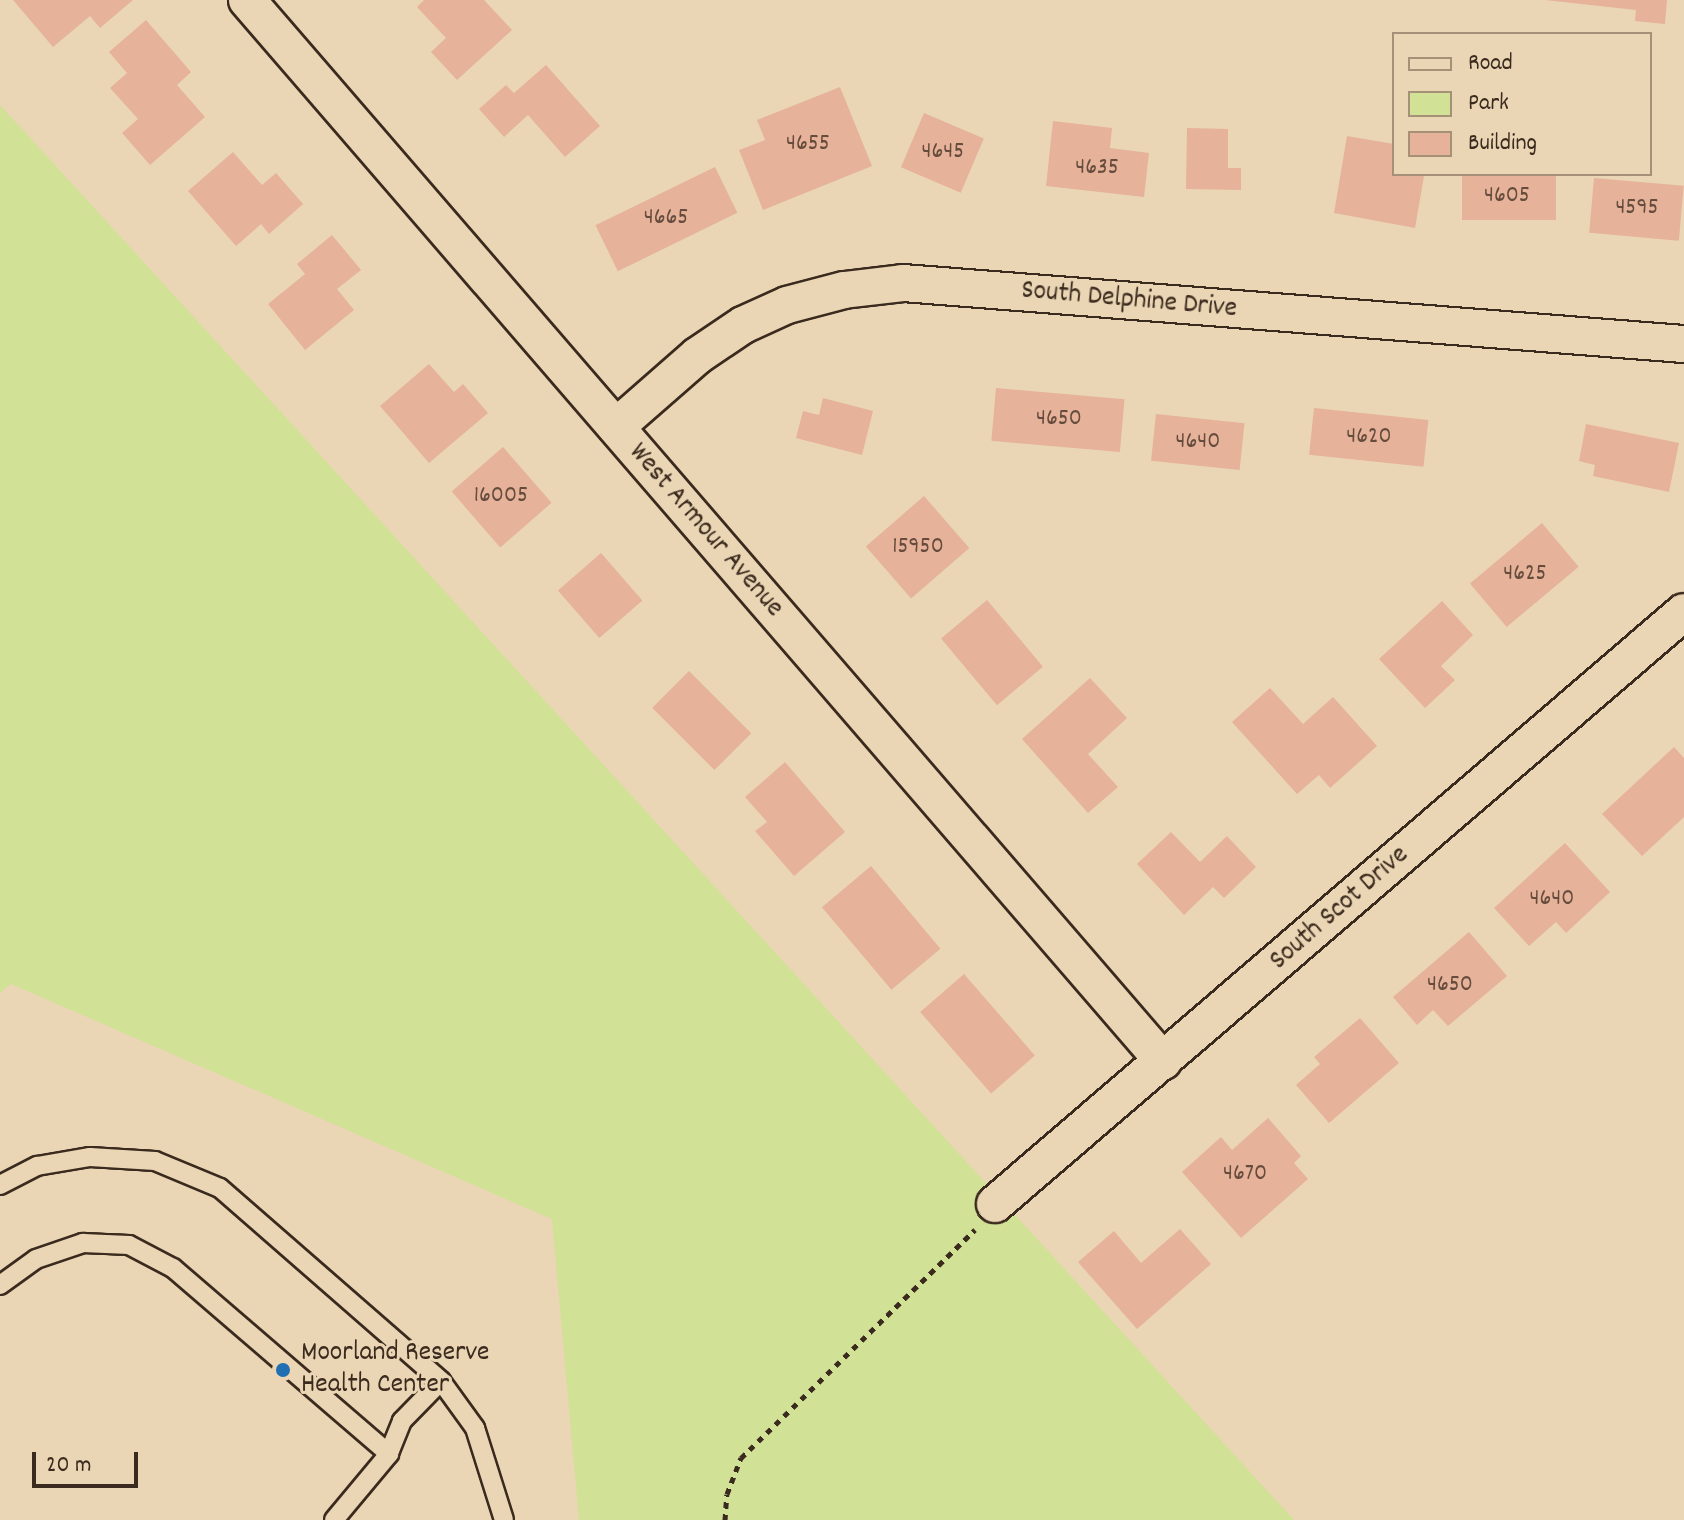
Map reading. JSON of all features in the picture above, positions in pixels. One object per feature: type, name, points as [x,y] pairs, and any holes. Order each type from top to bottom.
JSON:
[{"type":"street","name":"West Armour Avenue","points":[[247,0],[1163,1061]]},
{"type":"street","name":"South Delphine Drive","points":[[616,427],[697,356],[743,325],[787,305],[844,290],[903,283],[1684,344]]},
{"type":"street","name":"South Scot Drive","points":[[995,1204],[1684,612]]},
{"type":"lane","points":[[0,1185],[37,1166],[90,1157],[155,1161],[220,1188],[441,1381],[475,1428],[504,1520]]},
{"type":"lane","points":[[0,1285],[36,1259],[83,1243],[129,1245],[173,1268],[389,1454]]},
{"type":"lane","points":[[334,1520],[389,1454],[402,1421],[441,1381]]},
{"type":"path","points":[[725,1520],[727,1494],[750,1447],[995,1204]]},
{"type":"green space","points":[[0,105],[1294,1520],[579,1520],[552,1219],[11,984],[0,993]]},
{"type":"building","points":[[13,0],[133,0],[100,28],[90,16],[53,47]]},
{"type":"building","points":[[424,0],[484,0],[512,30],[457,80],[431,52],[446,38],[417,7]]},
{"type":"building","points":[[1545,0],[1667,0],[1665,24],[1635,21],[1636,10]]},
{"type":"building","points":[[146,20],[191,72],[177,85],[205,117],[150,165],[122,133],[138,119],[110,88],[127,73],[109,52]]},
{"type":"building","points":[[546,65],[600,126],[565,157],[528,115],[504,137],[479,109],[506,85],[514,93]]},
{"type":"building","points":[[840,87],[872,166],[763,210],[739,150],[765,140],[757,120]]},
{"type":"building","points":[[924,113],[984,138],[961,193],[901,167]]},
{"type":"building","points":[[1053,121],[1112,128],[1110,148],[1149,153],[1144,197],[1046,186]]},
{"type":"building","points":[[1187,128],[1228,129],[1228,168],[1241,168],[1241,190],[1186,189]]},
{"type":"building","points":[[1347,136],[1392,144],[1392,176],[1424,176],[1415,228],[1334,213]]},
{"type":"building","points":[[233,152],[262,185],[276,173],[303,204],[269,234],[261,224],[236,246],[188,191]]},
{"type":"building","points":[[715,167],[737,213],[618,271],[595,225]]},
{"type":"building","points":[[1462,176],[1556,176],[1556,220],[1462,220]]},
{"type":"building","points":[[1594,178],[1684,186],[1679,241],[1589,233]]},
{"type":"building","points":[[332,235],[361,270],[337,289],[354,310],[305,350],[268,304],[305,274],[297,264]]},
{"type":"building","points":[[429,364],[454,392],[463,384],[488,413],[429,463],[380,406]]},
{"type":"building","points":[[996,388],[1125,399],[1120,452],[991,441]]},
{"type":"building","points":[[823,398],[873,411],[862,455],[796,438],[803,411],[819,415]]},
{"type":"building","points":[[1314,408],[1428,420],[1423,467],[1309,455]]},
{"type":"building","points":[[1156,414],[1245,423],[1240,470],[1151,461]]},
{"type":"building","points":[[1586,424],[1679,443],[1669,492],[1593,476],[1595,465],[1579,461]]},
{"type":"building","points":[[503,447],[552,503],[500,547],[452,492]]},
{"type":"building","points":[[924,496],[969,548],[911,599],[866,547]]},
{"type":"building","points":[[1542,523],[1579,567],[1507,627],[1470,583]]},
{"type":"building","points":[[601,553],[642,601],[599,638],[558,590]]},
{"type":"building","points":[[987,600],[1043,667],[997,705],[941,639]]},
{"type":"building","points":[[1442,601],[1473,635],[1441,666],[1455,680],[1425,708],[1379,659]]},
{"type":"building","points":[[689,671],[751,733],[714,770],[652,708]]},
{"type":"building","points":[[1090,678],[1127,718],[1088,754],[1118,787],[1088,813],[1022,739]]},
{"type":"building","points":[[1270,688],[1303,724],[1333,697],[1377,746],[1330,788],[1319,775],[1297,794],[1232,722]]},
{"type":"building","points":[[1674,747],[1684,758],[1684,817],[1642,856],[1602,814]]},
{"type":"building","points":[[785,762],[845,832],[794,876],[755,831],[767,822],[745,797]]},
{"type":"building","points":[[1171,832],[1200,862],[1227,836],[1256,867],[1224,898],[1213,887],[1184,915],[1137,864]]},
{"type":"building","points":[[1565,843],[1610,892],[1566,933],[1556,922],[1529,946],[1494,908]]},
{"type":"building","points":[[871,866],[940,949],[891,990],[822,907]]},
{"type":"building","points":[[1469,932],[1507,976],[1448,1026],[1433,1010],[1417,1025],[1393,997]]},
{"type":"building","points":[[964,974],[1035,1056],[991,1094],[920,1012]]},
{"type":"building","points":[[1360,1018],[1399,1063],[1329,1123],[1296,1085],[1320,1064],[1314,1057]]},
{"type":"building","points":[[1268,1118],[1301,1156],[1294,1163],[1308,1179],[1241,1238],[1182,1172],[1221,1137],[1232,1150]]},
{"type":"building","points":[[1180,1229],[1211,1264],[1137,1329],[1078,1262],[1114,1231],[1141,1263]]},
{"type":"place","name":"Moorland Reserve Health Center","points":[[283,1370]]}]
